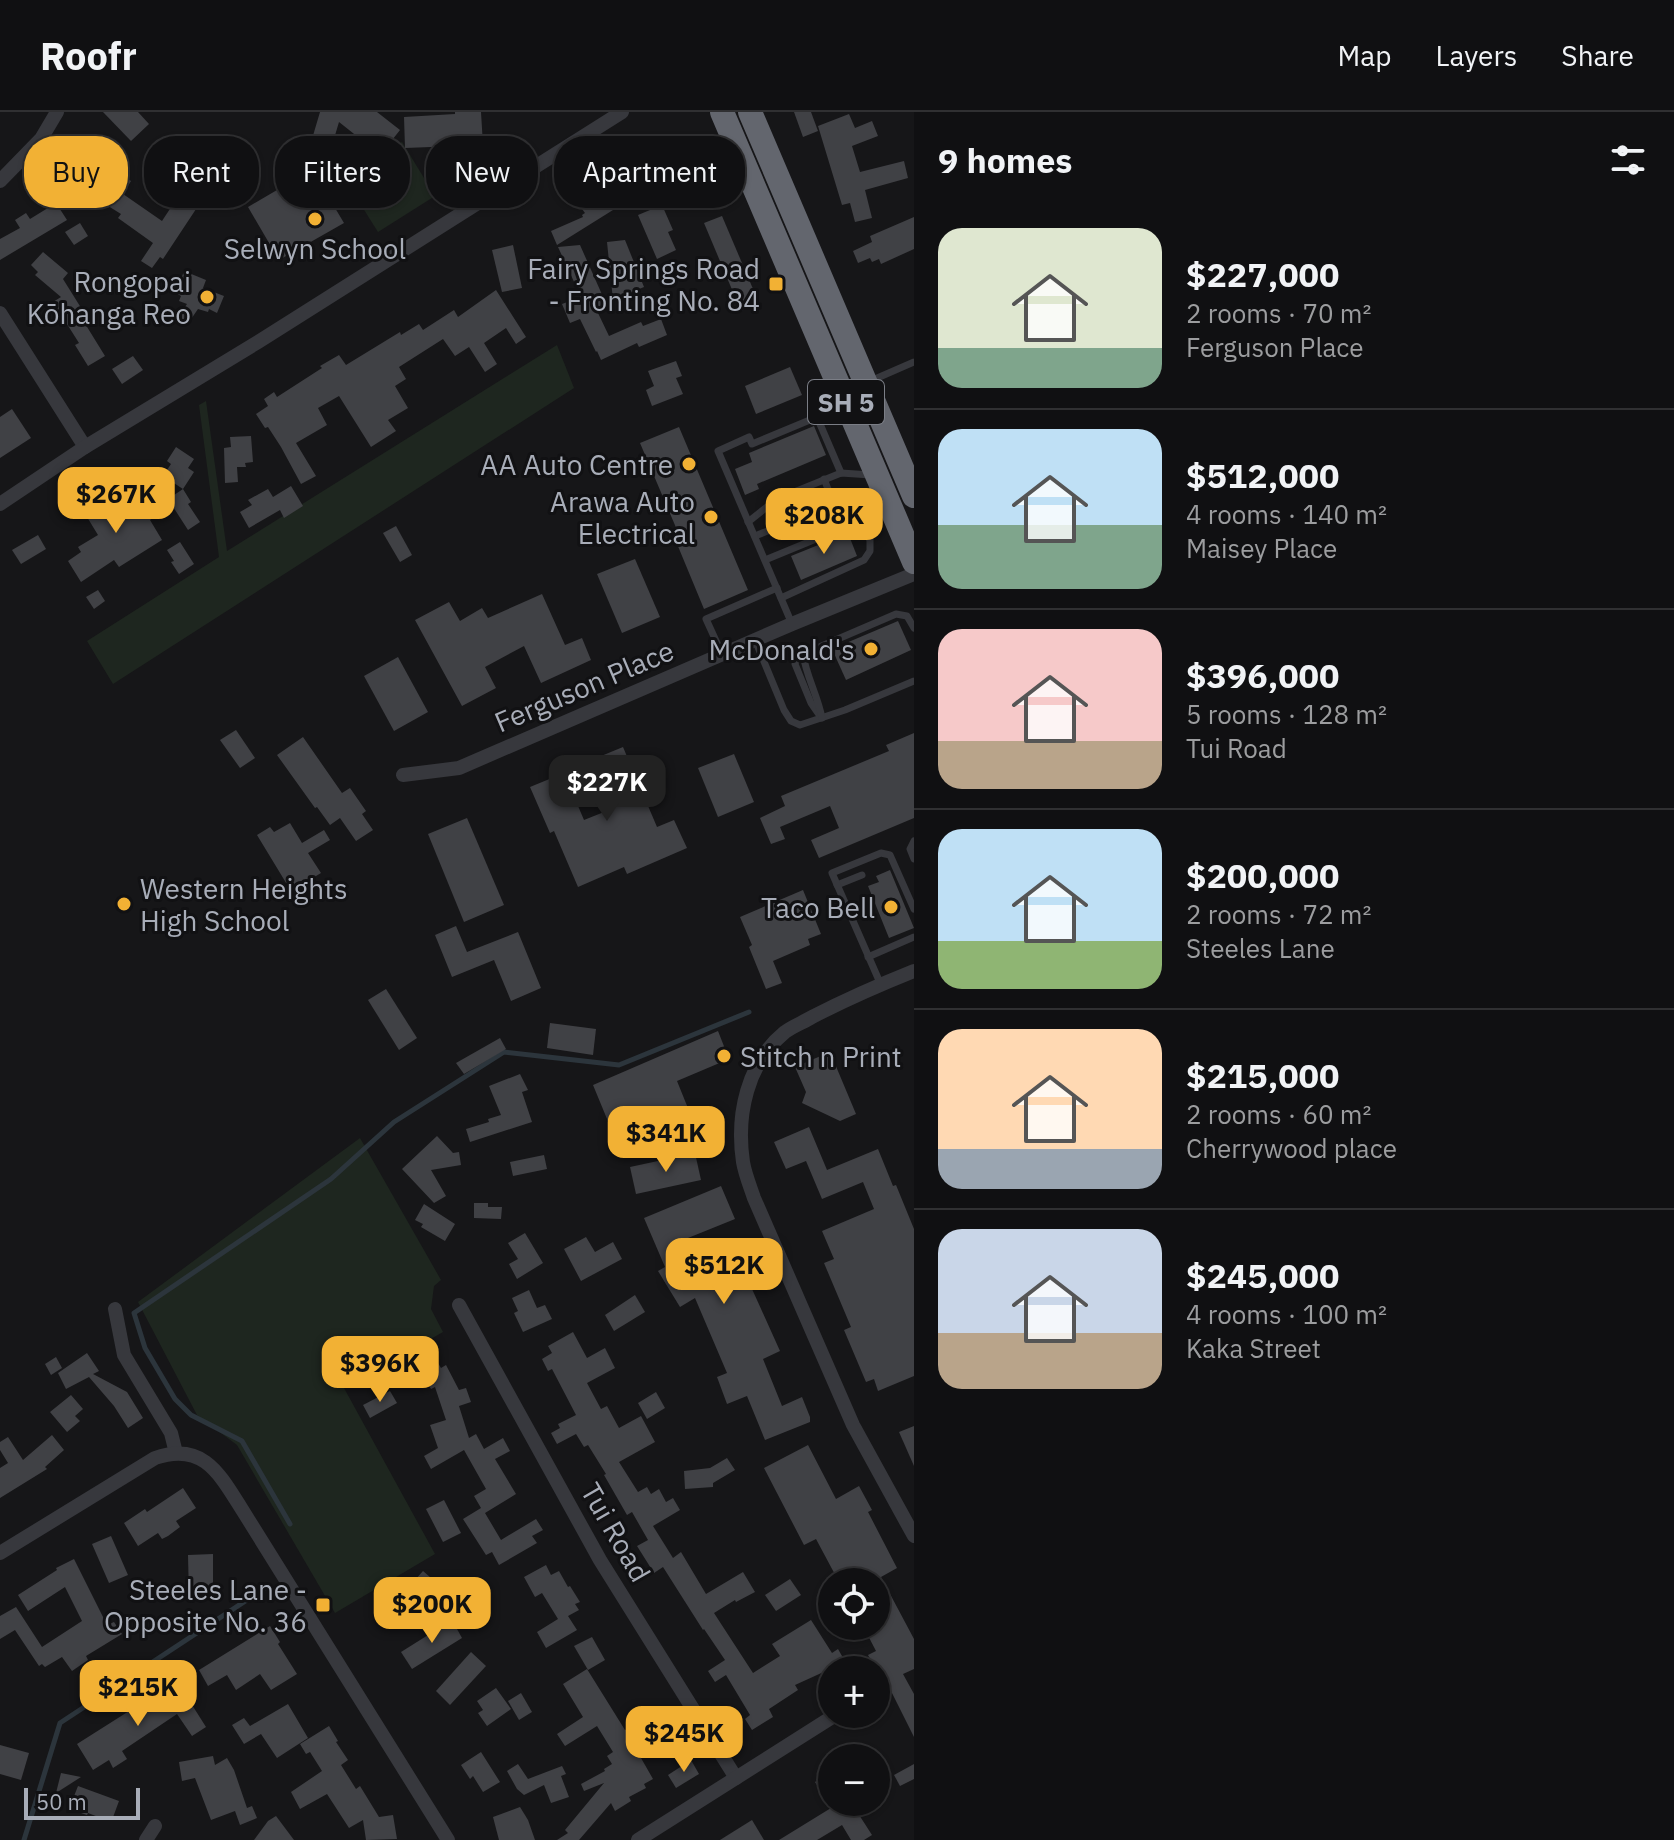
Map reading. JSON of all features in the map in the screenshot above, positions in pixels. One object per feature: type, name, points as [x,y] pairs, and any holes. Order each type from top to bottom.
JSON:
[{"type":"highway","points":[[703,112],[713,123],[750,208],[778,243]]},
{"type":"highway","name":"SH 5","points":[[722,112],[914,562]]},
{"type":"highway","name":"SH 5","points":[[738,112],[764,172],[788,199]]},
{"type":"highway","name":"SH 5","points":[[750,112],[914,496]]},
{"type":"highway","points":[[819,274],[811,277],[809,285],[832,344],[831,367]]},
{"type":"street","points":[[0,181],[41,139],[57,112]]},
{"type":"street","points":[[0,504],[85,447],[258,342],[622,112]]},
{"type":"street","points":[[0,313],[85,447]]},
{"type":"street","name":"Ferguson Place","points":[[403,775],[459,768],[914,574]]},
{"type":"street","points":[[914,971],[847,999],[786,1031],[764,1053],[751,1077],[744,1101],[741,1131],[744,1163],[760,1212],[853,1425],[914,1536]]},
{"type":"street","name":"Tui Road","points":[[459,1305],[600,1560],[736,1778]]},
{"type":"street","points":[[115,1309],[124,1355],[171,1433],[176,1453]]},
{"type":"street","points":[[0,1553],[155,1458],[176,1453],[204,1461],[219,1474],[448,1840]]},
{"type":"street","points":[[638,1840],[818,1726]]},
{"type":"street","points":[[146,1840],[155,1826]]},
{"type":"lane","points":[[866,383],[914,362]]},
{"type":"lane","points":[[831,367],[817,417],[841,473]]},
{"type":"lane","points":[[792,624],[718,451],[749,437],[752,444],[817,417]]},
{"type":"lane","points":[[748,522],[777,499],[824,479],[841,473],[877,476]]},
{"type":"lane","points":[[755,536],[834,504],[824,479]]},
{"type":"lane","points":[[765,560],[845,527],[855,526],[865,531],[870,540],[870,551],[860,563],[781,598]]},
{"type":"lane","points":[[722,654],[706,619],[777,588]]},
{"type":"lane","points":[[822,718],[811,703],[795,664],[797,658],[896,614],[907,616],[914,628]]},
{"type":"lane","points":[[755,640],[784,710],[791,721],[800,725],[914,681]]},
{"type":"lane","points":[[914,841],[910,849],[914,859]]},
{"type":"lane","points":[[881,985],[832,873],[881,853],[890,855],[914,909]]},
{"type":"lane","points":[[837,885],[862,875]]},
{"type":"lane","points":[[868,957],[914,937]]},
{"type":"shaded area","points":[[410,155],[426,181],[426,202],[378,232],[363,208],[410,208]]},
{"type":"shaded area","points":[[557,345],[574,388],[113,684],[87,641],[219,557],[199,405],[206,401],[227,551]]},
{"type":"shaded area","points":[[360,1138],[441,1280],[434,1286],[431,1309],[443,1332],[344,1388],[435,1554],[335,1613],[237,1445],[197,1415],[138,1302]]},
{"type":"building","points":[[103,112],[138,112],[149,124],[131,141]]},
{"type":"building","points":[[320,112],[377,112],[400,130],[395,136],[357,136],[339,122],[335,136],[313,136]]},
{"type":"building","points":[[481,112],[482,136],[426,136],[426,147],[410,148],[410,136],[405,136],[404,117]]},
{"type":"building","points":[[794,112],[811,112],[818,131],[803,137]]},
{"type":"building","points":[[849,114],[855,128],[872,121],[878,136],[852,146],[860,172],[904,161],[908,178],[865,190],[872,218],[855,222],[850,203],[842,205],[818,126]]},
{"type":"building","points":[[275,191],[275,208],[335,208],[344,223],[279,260],[249,208],[259,208],[259,201]]},
{"type":"building","points":[[128,197],[162,221],[171,208],[197,208],[163,259],[160,257],[152,268],[141,261],[153,243],[118,218],[121,214],[111,208],[128,208]]},
{"type":"building","points":[[48,208],[59,208],[67,220],[0,260],[0,239],[20,228],[15,220],[26,213],[30,219]]},
{"type":"building","points":[[663,208],[673,230],[668,232],[676,250],[657,259],[638,215]]},
{"type":"building","points":[[582,209],[613,210],[557,245],[551,231],[583,217],[585,213]]},
{"type":"building","points":[[722,216],[759,303],[741,311],[704,223]]},
{"type":"building","points":[[914,217],[914,249],[881,264],[879,259],[872,262],[870,258],[858,263],[853,251],[872,242],[870,236]]},
{"type":"building","points":[[80,223],[88,236],[74,245],[65,232]]},
{"type":"building","points":[[625,240],[644,287],[613,300],[607,242]]},
{"type":"building","points":[[513,245],[522,288],[502,292],[492,250]]},
{"type":"building","points":[[580,245],[608,308],[598,313],[609,336],[641,322],[643,326],[661,319],[667,335],[639,347],[637,343],[601,360],[580,319],[570,323],[562,304],[581,297],[558,247]]},
{"type":"building","points":[[43,252],[68,273],[63,279],[88,319],[84,322],[105,356],[88,366],[75,345],[79,343],[53,302],[61,297],[35,275],[38,272],[31,265]]},
{"type":"building","points":[[184,271],[206,280],[203,288],[224,296],[217,313],[198,309],[187,325],[177,318],[187,304],[179,301],[181,296],[176,293]]},
{"type":"building","points":[[496,290],[526,337],[516,344],[506,328],[484,343],[497,364],[485,372],[469,347],[455,356],[443,339],[399,367],[406,379],[395,386],[408,408],[388,420],[396,431],[371,447],[339,396],[318,408],[327,425],[296,443],[316,476],[301,484],[281,447],[256,414],[268,406],[264,399],[274,392],[277,397],[339,355],[346,365],[400,332],[401,335],[419,324],[423,330],[454,310],[458,317]]},
{"type":"building","points":[[133,356],[143,370],[122,384],[112,369]]},
{"type":"building","points":[[676,361],[682,376],[676,378],[683,394],[652,406],[646,390],[654,386],[648,371]]},
{"type":"building","points":[[790,367],[802,395],[756,414],[745,386]]},
{"type":"building","points":[[12,409],[31,438],[0,458],[0,417]]},
{"type":"building","points":[[814,426],[826,455],[757,484],[759,489],[745,495],[735,469],[752,462],[749,453]]},
{"type":"building","points":[[679,427],[748,590],[704,609],[675,539],[680,537],[640,443]]},
{"type":"building","points":[[251,436],[253,462],[245,463],[246,467],[237,467],[238,482],[225,483],[224,448],[231,447],[230,437]]},
{"type":"building","points":[[176,447],[194,459],[188,468],[194,472],[183,489],[163,476],[171,464],[167,461]]},
{"type":"building","points":[[291,486],[303,506],[284,518],[280,510],[249,528],[240,512],[252,505],[248,500],[268,489],[273,497]]},
{"type":"building","points":[[137,488],[155,516],[150,520],[162,540],[119,567],[114,560],[81,582],[68,561],[81,552],[78,547],[98,535],[87,517],[91,514],[87,509],[100,500],[105,508]]},
{"type":"building","points":[[183,489],[191,502],[188,504],[200,522],[188,530],[168,499]]},
{"type":"building","points":[[396,526],[412,555],[400,562],[383,533]]},
{"type":"building","points":[[848,533],[857,556],[801,580],[791,556]]},
{"type":"building","points":[[38,535],[46,549],[21,564],[12,550]]},
{"type":"building","points":[[180,542],[194,564],[179,574],[167,550]]},
{"type":"building","points":[[635,559],[660,617],[622,633],[597,574]]},
{"type":"building","points":[[98,590],[105,601],[94,609],[86,597]]},
{"type":"building","points":[[542,594],[565,645],[582,638],[591,660],[541,683],[524,646],[485,667],[496,688],[462,706],[415,620],[449,602],[460,621],[482,608],[488,618]]},
{"type":"building","name":"McDonald's","points":[[898,621],[911,650],[846,680],[832,649]]},
{"type":"building","points":[[398,657],[428,712],[394,731],[364,676]]},
{"type":"building","points":[[236,730],[255,758],[240,768],[220,740]]},
{"type":"building","points":[[914,733],[914,818],[819,858],[811,840],[839,828],[830,806],[780,827],[785,839],[771,844],[760,818],[785,806],[781,796],[889,751],[886,745]]},
{"type":"building","points":[[303,737],[342,793],[350,788],[366,811],[362,814],[373,830],[356,841],[340,818],[330,825],[277,755]]},
{"type":"building","points":[[623,747],[657,827],[674,820],[687,848],[627,874],[624,867],[578,887],[554,831],[550,833],[530,787],[564,773],[584,820],[609,810],[589,761]]},
{"type":"building","points":[[734,754],[754,802],[718,817],[698,768]]},
{"type":"building","points":[[467,818],[504,905],[464,922],[428,834]]},
{"type":"building","points":[[290,823],[302,843],[324,830],[330,840],[308,853],[321,873],[291,891],[257,835],[270,827],[274,832]]},
{"type":"building","name":"Taco Bell","points":[[890,870],[914,928],[889,938],[868,886],[879,882],[876,876]]},
{"type":"building","points":[[803,890],[821,934],[808,939],[810,945],[773,961],[782,983],[766,989],[740,917]]},
{"type":"building","points":[[456,926],[467,952],[518,932],[541,988],[511,1001],[494,960],[452,977],[435,935]]},
{"type":"building","points":[[386,989],[417,1038],[399,1050],[368,1000]]},
{"type":"building","points":[[550,1023],[596,1029],[593,1055],[547,1048]]},
{"type":"building","points":[[718,1031],[729,1059],[677,1081],[696,1128],[662,1128],[655,1113],[612,1131],[593,1085]]},
{"type":"building","points":[[500,1038],[506,1049],[464,1074],[456,1063]]},
{"type":"building","points":[[830,1052],[856,1114],[840,1121],[802,1103],[806,1092],[795,1067]]},
{"type":"building","points":[[520,1074],[528,1090],[522,1092],[532,1122],[470,1142],[466,1129],[501,1115],[489,1086]]},
{"type":"building","points":[[809,1127],[827,1170],[878,1149],[914,1229],[914,1376],[878,1391],[874,1379],[866,1382],[844,1330],[851,1327],[824,1263],[834,1259],[822,1231],[874,1209],[863,1182],[822,1199],[806,1161],[786,1169],[774,1142]]},
{"type":"building","points":[[437,1136],[453,1153],[459,1152],[461,1165],[431,1170],[446,1196],[434,1203],[402,1169]]},
{"type":"building","points":[[695,1153],[701,1180],[636,1194],[630,1167]]},
{"type":"building","points":[[544,1155],[547,1169],[513,1176],[510,1162]]},
{"type":"building","points":[[721,1186],[735,1219],[688,1238],[703,1262],[740,1240],[754,1263],[743,1269],[780,1351],[763,1359],[782,1406],[802,1397],[810,1417],[810,1422],[765,1440],[747,1396],[727,1404],[717,1377],[727,1373],[695,1298],[680,1307],[658,1271],[665,1267],[644,1218]]},
{"type":"building","points":[[474,1203],[502,1207],[501,1219],[474,1218]]},
{"type":"building","points":[[424,1204],[455,1224],[445,1241],[415,1220]]},
{"type":"building","points":[[525,1233],[543,1263],[517,1279],[509,1264],[518,1259],[508,1243]]},
{"type":"building","points":[[586,1237],[595,1252],[613,1242],[622,1259],[581,1281],[564,1249]]},
{"type":"building","points":[[529,1290],[537,1308],[545,1305],[552,1319],[523,1332],[514,1313],[518,1311],[512,1298]]},
{"type":"building","points":[[635,1295],[645,1312],[614,1331],[605,1315]]},
{"type":"building","points":[[573,1332],[587,1358],[605,1348],[615,1368],[587,1383],[601,1409],[607,1406],[619,1428],[641,1416],[655,1442],[619,1462],[638,1492],[647,1487],[651,1494],[659,1489],[666,1502],[673,1498],[680,1510],[653,1526],[673,1558],[681,1552],[706,1594],[743,1572],[755,1592],[714,1613],[753,1673],[780,1656],[772,1644],[811,1620],[818,1631],[818,1640],[824,1640],[832,1653],[838,1649],[842,1656],[818,1656],[818,1675],[795,1685],[798,1690],[769,1709],[773,1717],[752,1730],[745,1719],[750,1715],[726,1675],[715,1682],[708,1671],[725,1660],[663,1567],[654,1573],[637,1546],[648,1540],[632,1512],[627,1515],[588,1445],[584,1447],[576,1434],[557,1444],[551,1433],[560,1428],[558,1424],[576,1415],[552,1369],[548,1371],[542,1359],[552,1353],[548,1346]]},
{"type":"building","points":[[87,1353],[99,1371],[93,1374],[127,1392],[143,1418],[128,1428],[89,1377],[66,1389],[58,1373]]},
{"type":"building","points":[[424,1354],[428,1361],[435,1358],[441,1368],[446,1365],[459,1390],[466,1388],[471,1402],[459,1406],[469,1438],[476,1434],[484,1449],[503,1438],[510,1451],[495,1459],[516,1494],[485,1513],[501,1540],[536,1519],[543,1530],[532,1536],[537,1543],[499,1565],[492,1552],[486,1555],[463,1519],[481,1508],[474,1496],[486,1489],[464,1450],[431,1469],[424,1456],[438,1448],[430,1425],[446,1420],[435,1387],[431,1389],[414,1360]]},
{"type":"building","points":[[56,1357],[62,1368],[51,1375],[45,1364]]},
{"type":"building","points":[[390,1391],[397,1403],[370,1418],[363,1405]]},
{"type":"building","points":[[656,1392],[665,1408],[647,1419],[638,1403]]},
{"type":"building","points":[[71,1395],[83,1409],[75,1416],[80,1421],[67,1432],[50,1412]]},
{"type":"building","points":[[914,1426],[914,1466],[899,1432]]},
{"type":"building","points":[[52,1435],[64,1450],[45,1467],[47,1469],[0,1498],[0,1468],[8,1463],[0,1450],[0,1442],[8,1437],[23,1460]]},
{"type":"building","points":[[808,1445],[836,1499],[859,1486],[872,1510],[868,1512],[897,1568],[890,1572],[890,1568],[832,1568],[816,1539],[804,1545],[764,1468]]},
{"type":"building","points":[[727,1458],[735,1470],[713,1483],[713,1487],[685,1489],[684,1471],[710,1468]]},
{"type":"building","points":[[183,1488],[196,1508],[176,1521],[180,1527],[168,1536],[162,1539],[158,1533],[138,1546],[124,1523]]},
{"type":"building","points":[[444,1500],[461,1533],[443,1542],[426,1509]]},
{"type":"building","points":[[111,1536],[128,1575],[109,1583],[92,1544]]},
{"type":"building","points":[[213,1554],[213,1596],[189,1597],[188,1555]]},
{"type":"building","points":[[74,1559],[107,1625],[114,1622],[122,1634],[86,1656],[88,1660],[72,1671],[62,1657],[45,1667],[42,1664],[39,1666],[15,1630],[0,1639],[0,1616],[16,1607],[42,1647],[82,1621],[65,1587],[28,1611],[18,1595]]},
{"type":"building","points":[[546,1565],[551,1575],[559,1571],[580,1602],[575,1604],[579,1610],[568,1616],[577,1630],[546,1648],[537,1632],[558,1619],[542,1593],[535,1597],[524,1577]]},
{"type":"building","points":[[423,1571],[438,1584],[402,1626],[383,1610],[395,1596],[398,1599]]},
{"type":"building","points":[[790,1579],[801,1595],[776,1611],[765,1595]]},
{"type":"building","points":[[890,1594],[914,1639],[914,1669],[903,1674],[914,1694],[914,1737],[890,1689],[890,1656],[869,1656],[876,1651],[870,1640],[890,1640]]},
{"type":"building","points":[[452,1620],[462,1638],[412,1669],[401,1652]]},
{"type":"building","points":[[270,1626],[297,1674],[271,1690],[260,1674],[236,1690],[227,1675],[208,1686],[199,1670]]},
{"type":"building","points":[[592,1637],[605,1660],[588,1670],[574,1646]]},
{"type":"building","points":[[471,1652],[486,1666],[450,1705],[436,1691]]},
{"type":"building","points":[[587,1669],[625,1730],[629,1728],[642,1748],[637,1751],[653,1779],[644,1784],[646,1788],[629,1797],[631,1801],[615,1811],[611,1803],[579,1840],[557,1840],[568,1833],[565,1830],[604,1783],[584,1791],[581,1784],[612,1764],[607,1756],[613,1752],[597,1726],[565,1746],[557,1734],[583,1717],[563,1684]]},
{"type":"building","points":[[167,1687],[179,1703],[187,1697],[206,1727],[192,1736],[177,1714],[122,1751],[127,1759],[113,1768],[109,1760],[93,1770],[77,1744]]},
{"type":"building","points":[[496,1688],[511,1709],[487,1726],[478,1713],[483,1710],[477,1701]]},
{"type":"building","points":[[521,1693],[532,1712],[519,1720],[508,1701]]},
{"type":"building","points":[[288,1704],[308,1738],[277,1758],[261,1734],[244,1744],[232,1725],[244,1718],[250,1726]]},
{"type":"building","points":[[329,1726],[348,1760],[341,1765],[356,1789],[360,1786],[379,1817],[393,1815],[397,1839],[366,1840],[363,1820],[349,1828],[327,1794],[300,1809],[291,1792],[322,1771],[310,1752],[306,1754],[300,1744]]},
{"type":"building","points":[[0,1745],[29,1753],[21,1780],[0,1774]]},
{"type":"building","points":[[481,1752],[500,1782],[483,1792],[461,1765]]},
{"type":"building","points":[[213,1756],[215,1765],[227,1758],[247,1808],[252,1806],[257,1818],[240,1825],[235,1811],[211,1820],[195,1778],[182,1781],[179,1762]]},
{"type":"building","points":[[691,1760],[699,1774],[676,1788],[668,1775]]},
{"type":"building","points":[[518,1764],[528,1779],[562,1766],[566,1774],[561,1776],[569,1797],[551,1803],[544,1785],[524,1795],[507,1771]]},
{"type":"building","points":[[914,1764],[914,1779],[900,1786],[894,1775]]},
{"type":"building","points":[[61,1773],[81,1777],[56,1793]]},
{"type":"building","points":[[78,1786],[119,1801],[112,1820],[69,1809]]},
{"type":"building","points":[[520,1807],[535,1840],[499,1840],[493,1817]]},
{"type":"building","points":[[276,1816],[294,1840],[254,1840],[268,1821]]},
{"type":"building","points":[[818,1816],[860,1816],[872,1835],[864,1840],[851,1840],[842,1825],[817,1840],[779,1840]]},
{"type":"building","points":[[752,1820],[764,1840],[720,1840]]},
{"type":"waterway","points":[[290,1524],[242,1441],[191,1415],[175,1399],[145,1348],[134,1313],[331,1179],[394,1122],[504,1052],[619,1065],[749,1012]]},
{"type":"waterway","points":[[24,1840],[60,1723],[265,1588]]},
{"type":"place","name":"Selwyn School","points":[[315,219]]},
{"type":"place","name":"Fairy Springs Road - Fronting No. 84","points":[[776,284]]},
{"type":"place","name":"Rongopai Kōhanga Reo","points":[[207,297]]},
{"type":"place","name":"AA Auto Centre","points":[[689,464]]},
{"type":"place","name":"Arawa Auto Electrical","points":[[711,517]]},
{"type":"place","name":"McDonald's","points":[[871,649]]},
{"type":"place","name":"Western Heights High School","points":[[124,904]]},
{"type":"place","name":"Taco Bell","points":[[891,907]]},
{"type":"place","name":"Stitch n Print","points":[[724,1056]]},
{"type":"place","name":"Steeles Lane - Opposite No. 36","points":[[323,1605]]}]
